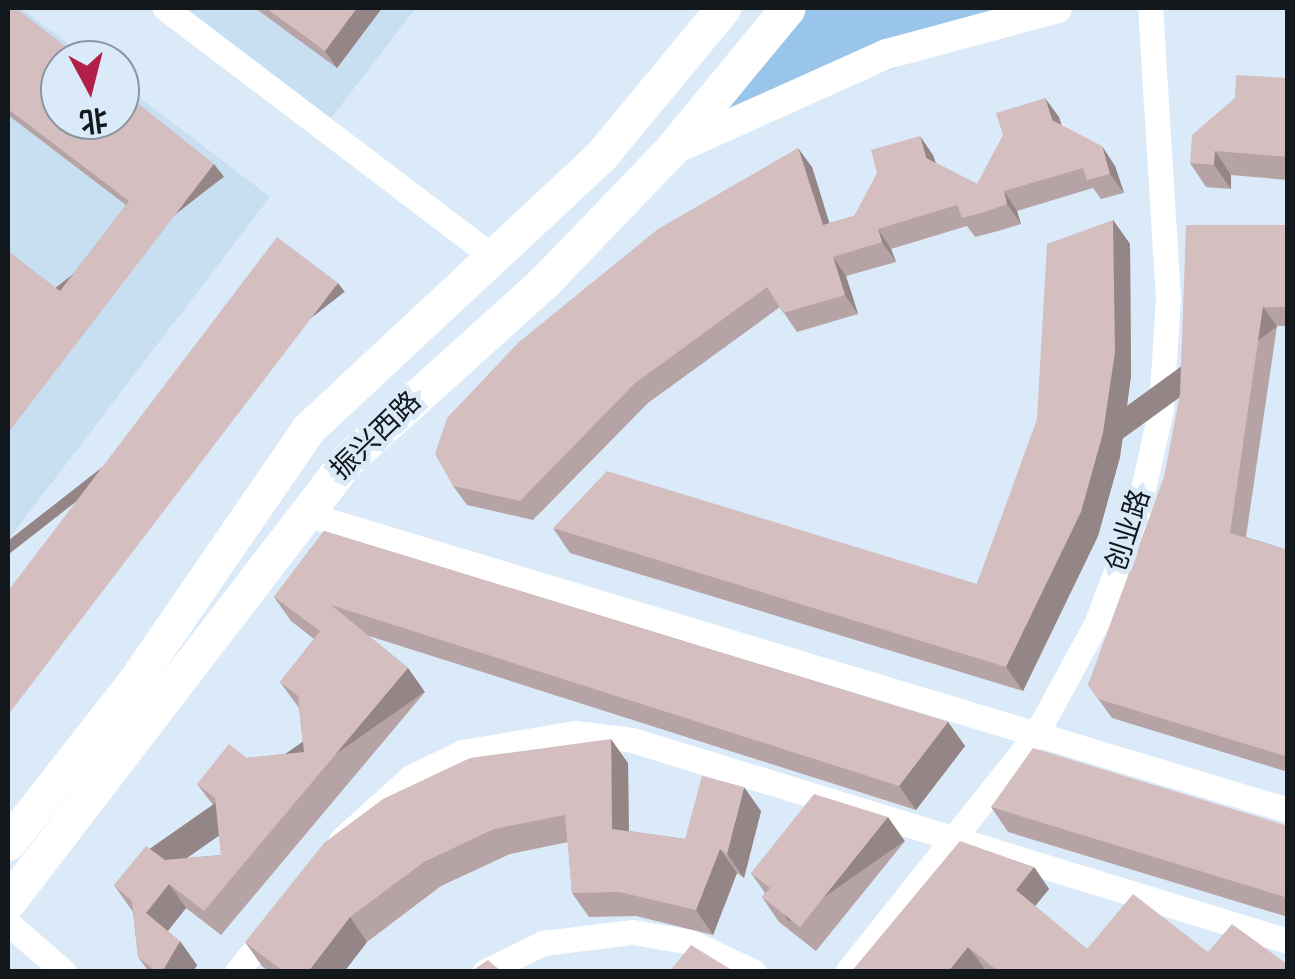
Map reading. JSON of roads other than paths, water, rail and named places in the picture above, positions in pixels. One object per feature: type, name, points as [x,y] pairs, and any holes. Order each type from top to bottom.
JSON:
[{"type":"main road","name":"振兴西路","points":[[8,843],[134,681],[308,428],[599,158],[723,8]]},
{"type":"main road","name":"振兴西路","points":[[8,902],[348,459],[544,283],[670,151],[788,8]]},
{"type":"street","points":[[165,8],[491,256]]},
{"type":"street","points":[[670,151],[886,54],[1057,8]]},
{"type":"street","name":"创业路","points":[[847,972],[960,841],[1036,734],[1124,558],[1161,409],[1168,299],[1150,8]]},
{"type":"street","points":[[306,514],[1288,810]]},
{"type":"street","points":[[318,869],[365,811],[411,777],[462,752],[575,733],[632,740],[1288,941]]},
{"type":"street","points":[[237,972],[295,898]]},
{"type":"street","points":[[8,923],[64,972]]},
{"type":"street","points":[[484,972],[543,943],[632,932],[691,942],[754,972]]}]
